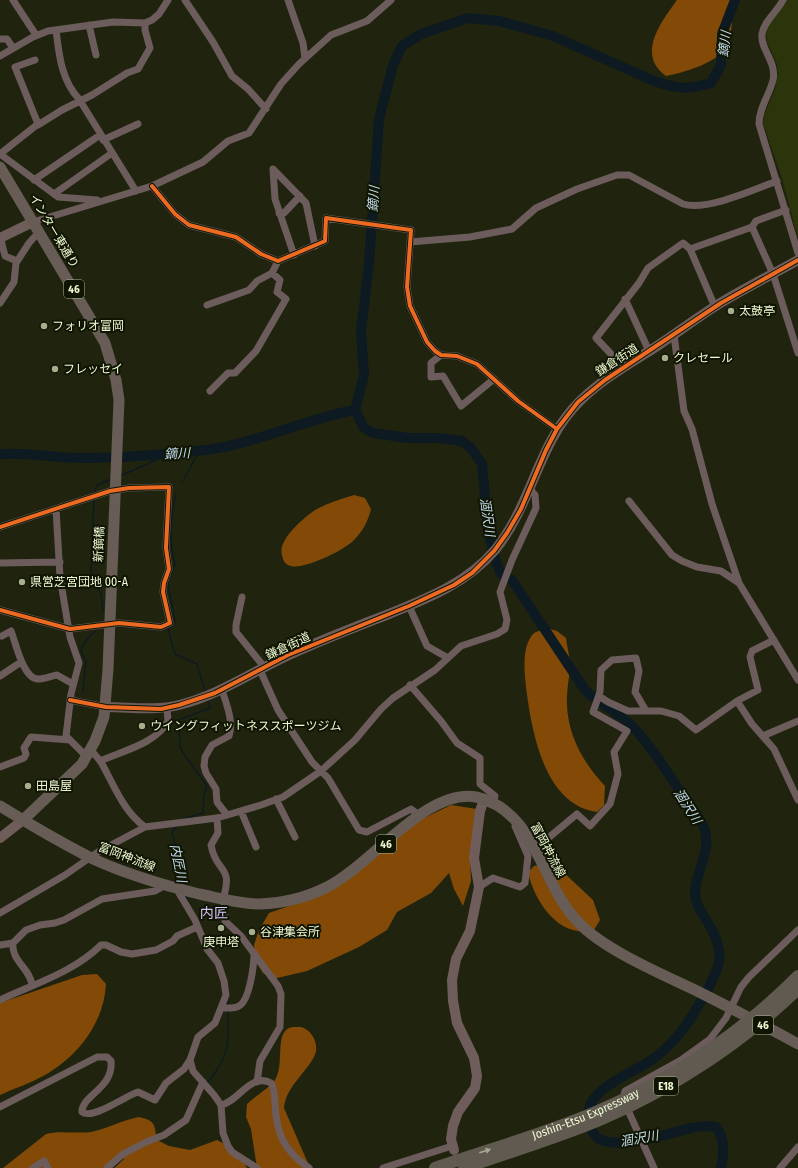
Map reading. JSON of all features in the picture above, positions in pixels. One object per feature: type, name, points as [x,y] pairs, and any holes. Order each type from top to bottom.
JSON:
[{"type":"highway","name":"Joshin-Etsu Expressway","points":[[771,1007],[798,976]]},
{"type":"highway","name":"Joshin-Etsu Expressway","points":[[435,1168],[601,1119],[647,1097],[716,1055],[771,1007],[798,989]]},
{"type":"highway","name":"Joshin-Etsu Expressway","points":[[464,1168],[545,1136]]},
{"type":"main road","name":"インター東通り","points":[[0,167],[105,343],[116,380],[119,421]]},
{"type":"main road","name":"新鏑橋","points":[[106,707],[112,538],[119,421]]},
{"type":"main road","name":"46","points":[[23,820],[68,779],[89,754],[101,727],[106,707]]},
{"type":"main road","name":"富岡神流線","points":[[0,806],[91,858],[176,888],[223,899],[260,904],[298,898],[326,888],[364,862],[419,815],[444,800],[464,796],[489,801],[509,813],[518,822],[535,849],[563,904],[587,931],[648,968],[730,1007],[798,1044]]},
{"type":"street","points":[[13,0],[36,35]]},
{"type":"street","points":[[0,56],[36,35],[56,30],[113,22],[145,23],[152,20],[159,14],[168,0]]},
{"type":"street","points":[[185,0],[213,42],[232,76],[248,89],[266,109]]},
{"type":"street","points":[[289,0],[303,43],[305,58]]},
{"type":"street","points":[[17,261],[5,256],[0,237],[33,222],[152,186],[203,162],[228,141],[249,133],[281,84],[305,58],[331,35],[367,21],[391,0]]},
{"type":"street","points":[[783,0],[764,28],[762,34],[762,40],[774,70],[772,81],[759,114],[759,124],[798,253]]},
{"type":"street","points":[[103,201],[58,197],[0,154],[38,124],[141,66],[150,48],[145,30],[145,23]]},
{"type":"street","points":[[89,25],[96,55]]},
{"type":"street","points":[[56,30],[64,74],[72,91],[80,101],[136,191]]},
{"type":"street","points":[[0,39],[8,39],[13,48]]},
{"type":"street","points":[[34,60],[15,67],[38,124]]},
{"type":"street","points":[[34,180],[102,137],[138,124]]},
{"type":"street","points":[[54,194],[112,153]]},
{"type":"street","points":[[294,255],[275,199],[273,169],[306,203],[315,246]]},
{"type":"street","points":[[410,242],[470,238],[512,229],[536,208],[577,189],[617,175],[629,175],[683,204],[690,206],[727,199],[777,181]]},
{"type":"street","points":[[152,186],[174,214],[189,225],[236,237],[261,254],[278,261]]},
{"type":"street","points":[[279,212],[284,213],[300,196]]},
{"type":"street","points":[[690,249],[752,227],[756,221],[786,210]]},
{"type":"street","points":[[207,305],[249,290],[256,281],[272,273],[278,261],[315,246],[326,239],[326,218],[409,229],[411,230],[407,287],[410,306],[427,342],[435,351],[441,354],[468,359],[477,364],[518,401],[557,429]]},
{"type":"street","points":[[752,227],[773,274],[798,353]]},
{"type":"street","points":[[0,303],[14,282],[17,261],[29,243],[39,232]]},
{"type":"street","points":[[621,370],[611,354],[596,338],[648,268],[669,251],[683,243],[690,249],[715,307]]},
{"type":"street","name":"鎌倉街道","points":[[106,707],[167,708],[222,690],[288,655],[409,606],[454,585],[472,573],[494,551],[507,533],[530,489],[546,450],[557,429],[578,402],[595,387],[715,307],[798,260]]},
{"type":"street","points":[[210,391],[228,373],[235,373],[256,351],[286,299],[277,292],[280,280],[272,273]]},
{"type":"street","points":[[625,299],[649,351]]},
{"type":"street","points":[[674,335],[684,411],[692,430],[712,504],[739,583],[798,680]]},
{"type":"street","points":[[441,354],[431,363],[431,377],[443,376],[462,406],[494,379]]},
{"type":"street","points":[[0,527],[99,496],[110,491],[129,488],[169,488],[166,548],[169,570],[164,583],[163,592],[170,623],[161,628],[119,623],[70,629],[0,610]]},
{"type":"street","points":[[0,913],[65,875],[131,833],[145,827],[217,818],[276,799],[302,786],[355,740],[381,709],[410,685],[435,670],[461,646],[498,634],[505,629],[507,620],[500,592],[512,560],[536,508],[535,495],[530,489]]},
{"type":"street","points":[[628,501],[672,555],[696,567],[721,571],[739,583]]},
{"type":"street","points":[[56,509],[60,577],[70,629],[70,637],[79,663],[70,700],[66,736],[100,761],[123,804],[138,822],[145,827]]},
{"type":"street","points":[[0,563],[60,562]]},
{"type":"street","points":[[242,597],[236,625],[236,632],[239,638],[262,669],[278,710],[312,762],[328,778],[359,830],[367,832],[411,809],[419,815]]},
{"type":"street","points":[[409,606],[427,646],[448,658]]},
{"type":"street","points":[[2,636],[11,631],[17,644],[21,662],[30,676],[37,679],[57,675],[73,684]]},
{"type":"street","points":[[599,696],[628,711],[645,709],[661,711],[679,716],[696,730],[737,701],[758,690],[750,657],[752,651],[774,640]]},
{"type":"street","points":[[535,849],[577,814],[590,826],[610,804],[618,774],[614,752],[627,731],[593,712],[599,696],[601,670],[612,660],[636,658],[639,671],[635,692],[645,709]]},
{"type":"street","points":[[0,676],[21,662]]},
{"type":"street","points":[[410,685],[441,721],[457,743],[480,758],[480,784],[495,796],[480,811],[474,858],[478,887],[470,930],[456,959],[452,980],[456,1023],[474,1058],[477,1076],[476,1083],[458,1112],[453,1126],[451,1139],[460,1168]]},
{"type":"street","points":[[222,690],[227,706],[231,730],[229,736],[212,745],[208,749],[204,766],[206,773],[216,788],[218,802],[227,815]]},
{"type":"street","points":[[70,700],[106,707]]},
{"type":"street","points":[[737,701],[774,749],[798,800]]},
{"type":"street","points":[[100,761],[147,741],[160,732],[168,721],[167,708]]},
{"type":"street","points":[[763,736],[798,721]]},
{"type":"street","points":[[0,767],[24,758],[26,754],[24,748],[32,737],[70,740]]},
{"type":"street","points":[[276,799],[295,837]]},
{"type":"street","points":[[241,811],[256,847]]},
{"type":"street","points":[[217,818],[218,833],[211,845],[214,859],[225,871],[228,880],[223,899],[225,921],[242,936],[278,986],[281,994],[280,1027],[260,1061],[258,1082]]},
{"type":"street","points":[[0,838],[23,820]]},
{"type":"street","points":[[478,887],[493,878],[520,887],[525,883],[528,856],[515,826],[518,822]]},
{"type":"street","points":[[0,945],[13,943],[26,930],[40,925],[64,920],[102,898],[155,891],[164,884]]},
{"type":"street","points":[[0,1107],[97,1057],[107,1057],[110,1061],[109,1075],[105,1084],[84,1104],[82,1112],[87,1114],[98,1112],[138,1092],[155,1100],[166,1083],[184,1069],[190,1060],[198,1037],[215,1023],[226,996],[224,981],[218,963],[207,949],[176,888]]},
{"type":"street","points":[[0,1000],[73,966],[90,956],[101,945],[106,945],[121,952],[132,954],[156,950],[173,941],[177,936],[197,927]]},
{"type":"street","points":[[654,1168],[623,1099],[624,1094],[629,1088],[696,1050],[717,1031],[741,987],[749,976],[798,930]]},
{"type":"street","points":[[13,943],[14,954],[29,973],[32,985]]},
{"type":"street","points":[[221,1008],[234,1008],[240,1006],[244,1000],[249,990],[254,953]]},
{"type":"street","points":[[190,1060],[193,1071],[221,1105],[223,1133],[228,1146],[232,1152],[257,1168]]},
{"type":"street","points":[[221,1105],[228,1104],[249,1085],[266,1081],[272,1084],[275,1092],[276,1121],[281,1139],[295,1159],[309,1168]]},
{"type":"street","points":[[107,1168],[123,1154],[146,1142],[164,1135],[186,1120],[203,1082]]},
{"type":"street","points":[[780,1168],[798,1147]]},
{"type":"street","points":[[383,1168],[453,1148]]},
{"type":"street","points":[[33,1168],[44,1161],[48,1168]]},
{"type":"shaded area","points":[[677,0],[733,0],[731,29],[728,44],[718,56],[701,66],[666,76],[657,68],[653,58],[652,49],[654,38],[664,18]]},
{"type":"shaded area","points":[[786,0],[798,0],[798,238],[782,178],[763,123],[765,113],[775,89],[778,73],[777,64],[767,42],[766,30],[769,23],[784,5]]},
{"type":"shaded area","points":[[354,495],[365,498],[371,509],[365,526],[354,540],[333,554],[314,562],[297,566],[286,563],[282,555],[284,542],[299,523],[312,512],[321,507]]},
{"type":"shaded area","points":[[546,628],[557,631],[566,638],[570,662],[567,700],[570,728],[578,749],[584,759],[605,786],[604,805],[597,812],[580,807],[565,797],[554,783],[545,767],[538,749],[527,695],[524,662],[530,639],[534,633]]},
{"type":"shaded area","points":[[451,805],[477,809],[470,856],[471,881],[463,906],[454,889],[449,873],[431,893],[397,912],[387,930],[359,947],[307,971],[273,979],[263,973],[256,962],[254,945],[259,930],[269,913],[289,906],[330,886],[422,819]]},
{"type":"shaded area","points":[[546,864],[561,870],[593,900],[600,920],[594,930],[580,931],[569,929],[560,924],[545,909],[534,891],[528,872],[534,866]]},
{"type":"shaded area","points":[[97,974],[106,984],[104,998],[95,1025],[87,1037],[68,1058],[45,1075],[0,1095],[0,1003],[82,975]]},
{"type":"shaded area","points":[[291,1027],[301,1027],[309,1031],[312,1035],[316,1043],[316,1053],[292,1087],[285,1101],[284,1108],[310,1168],[257,1168],[251,1129],[246,1117],[247,1104],[275,1080],[278,1074],[280,1047],[283,1034]]},
{"type":"shaded area","points":[[139,1117],[149,1120],[153,1124],[157,1140],[169,1146],[190,1150],[217,1140],[235,1151],[247,1168],[3,1168],[46,1134],[56,1132],[91,1132]]},
{"type":"waterway","name":"鏑川","points":[[355,410],[364,375],[361,331],[369,263],[379,119],[393,65],[402,46],[421,34],[468,18],[499,21],[553,36],[654,81],[670,86],[689,88],[711,83],[721,65],[722,34],[735,0]]},
{"type":"waterway","name":"涸沢川","points":[[355,410],[364,428],[373,433],[408,438],[439,438],[462,441],[471,448],[482,464],[488,531],[496,562],[501,574],[512,580],[585,690],[631,725],[658,758],[701,821],[705,831],[706,846],[695,892],[699,908],[711,927],[717,943],[719,951],[717,970],[691,1018],[680,1033],[664,1050],[647,1063],[613,1082],[602,1090],[594,1099],[589,1109],[588,1121],[594,1134],[601,1140],[612,1142],[641,1140],[698,1127],[716,1127],[721,1136],[723,1147],[721,1168]]},
{"type":"waterway","name":"鏑川","points":[[0,454],[96,458],[197,451],[237,444],[335,414],[355,410]]},
{"type":"waterway","name":"内匠川","points":[[183,481],[199,451]]},
{"type":"waterway","points":[[120,476],[172,453]]},
{"type":"waterway","points":[[95,492],[97,485],[111,479]]},
{"type":"waterway","name":"内匠川","points":[[173,624],[175,622],[168,583],[175,564],[172,549],[171,530],[172,511],[176,495]]},
{"type":"waterway","points":[[94,498],[91,578],[101,593],[103,611]]},
{"type":"waterway","name":"内匠川","points":[[170,627],[168,628],[175,654],[197,664],[205,691]]},
{"type":"waterway","points":[[83,691],[86,661],[81,651],[88,638],[96,631]]},
{"type":"waterway","name":"内匠川","points":[[183,819],[203,813],[204,795],[207,786],[180,748],[179,720],[210,708],[208,701]]},
{"type":"waterway","name":"内匠川","points":[[177,826],[172,832],[175,846],[180,857],[179,870],[183,885]]},
{"type":"waterway","name":"内匠川","points":[[185,894],[188,902]]},
{"type":"waterway","name":"内匠川","points":[[227,1006],[229,992]]},
{"type":"waterway","name":"内匠川","points":[[207,1083],[215,1074],[224,1057],[228,1041],[228,1010]]},
{"type":"waterway","name":"内匠川","points":[[113,1168],[123,1159]]},
{"type":"cycle path","points":[[152,186],[175,214],[189,225],[236,237],[261,254],[278,261],[325,241],[326,218],[411,230],[407,287],[410,306],[427,342],[441,355],[457,356],[477,364],[518,401],[557,429]]},
{"type":"cycle path","points":[[70,700],[106,707],[161,709],[179,705],[215,693],[288,655],[409,606],[454,585],[472,573],[494,551],[507,533],[521,509],[546,450],[557,429],[578,402],[605,380],[721,303],[798,260]]},
{"type":"cycle path","points":[[0,527],[110,491],[129,488],[169,487],[166,548],[169,569],[164,583],[163,592],[170,623],[161,627],[119,623],[70,629],[0,610]]},
{"type":"place","name":"太鼓亭","points":[[731,311]]},
{"type":"place","name":"フォリオ富岡","points":[[44,326]]},
{"type":"place","name":"クレセール","points":[[665,358]]},
{"type":"place","name":"フレッセイ","points":[[55,369]]},
{"type":"place","name":"県営芝宮団地 00-A","points":[[22,582]]},
{"type":"place","name":"ウイングフィットネススポーツジム","points":[[142,726]]},
{"type":"place","name":"田島屋","points":[[28,786]]},
{"type":"place","name":"庚申塔","points":[[221,928]]},
{"type":"place","name":"谷津集会所","points":[[252,932]]},
{"type":"district","name":"内匠","points":[[214,913]]}]
